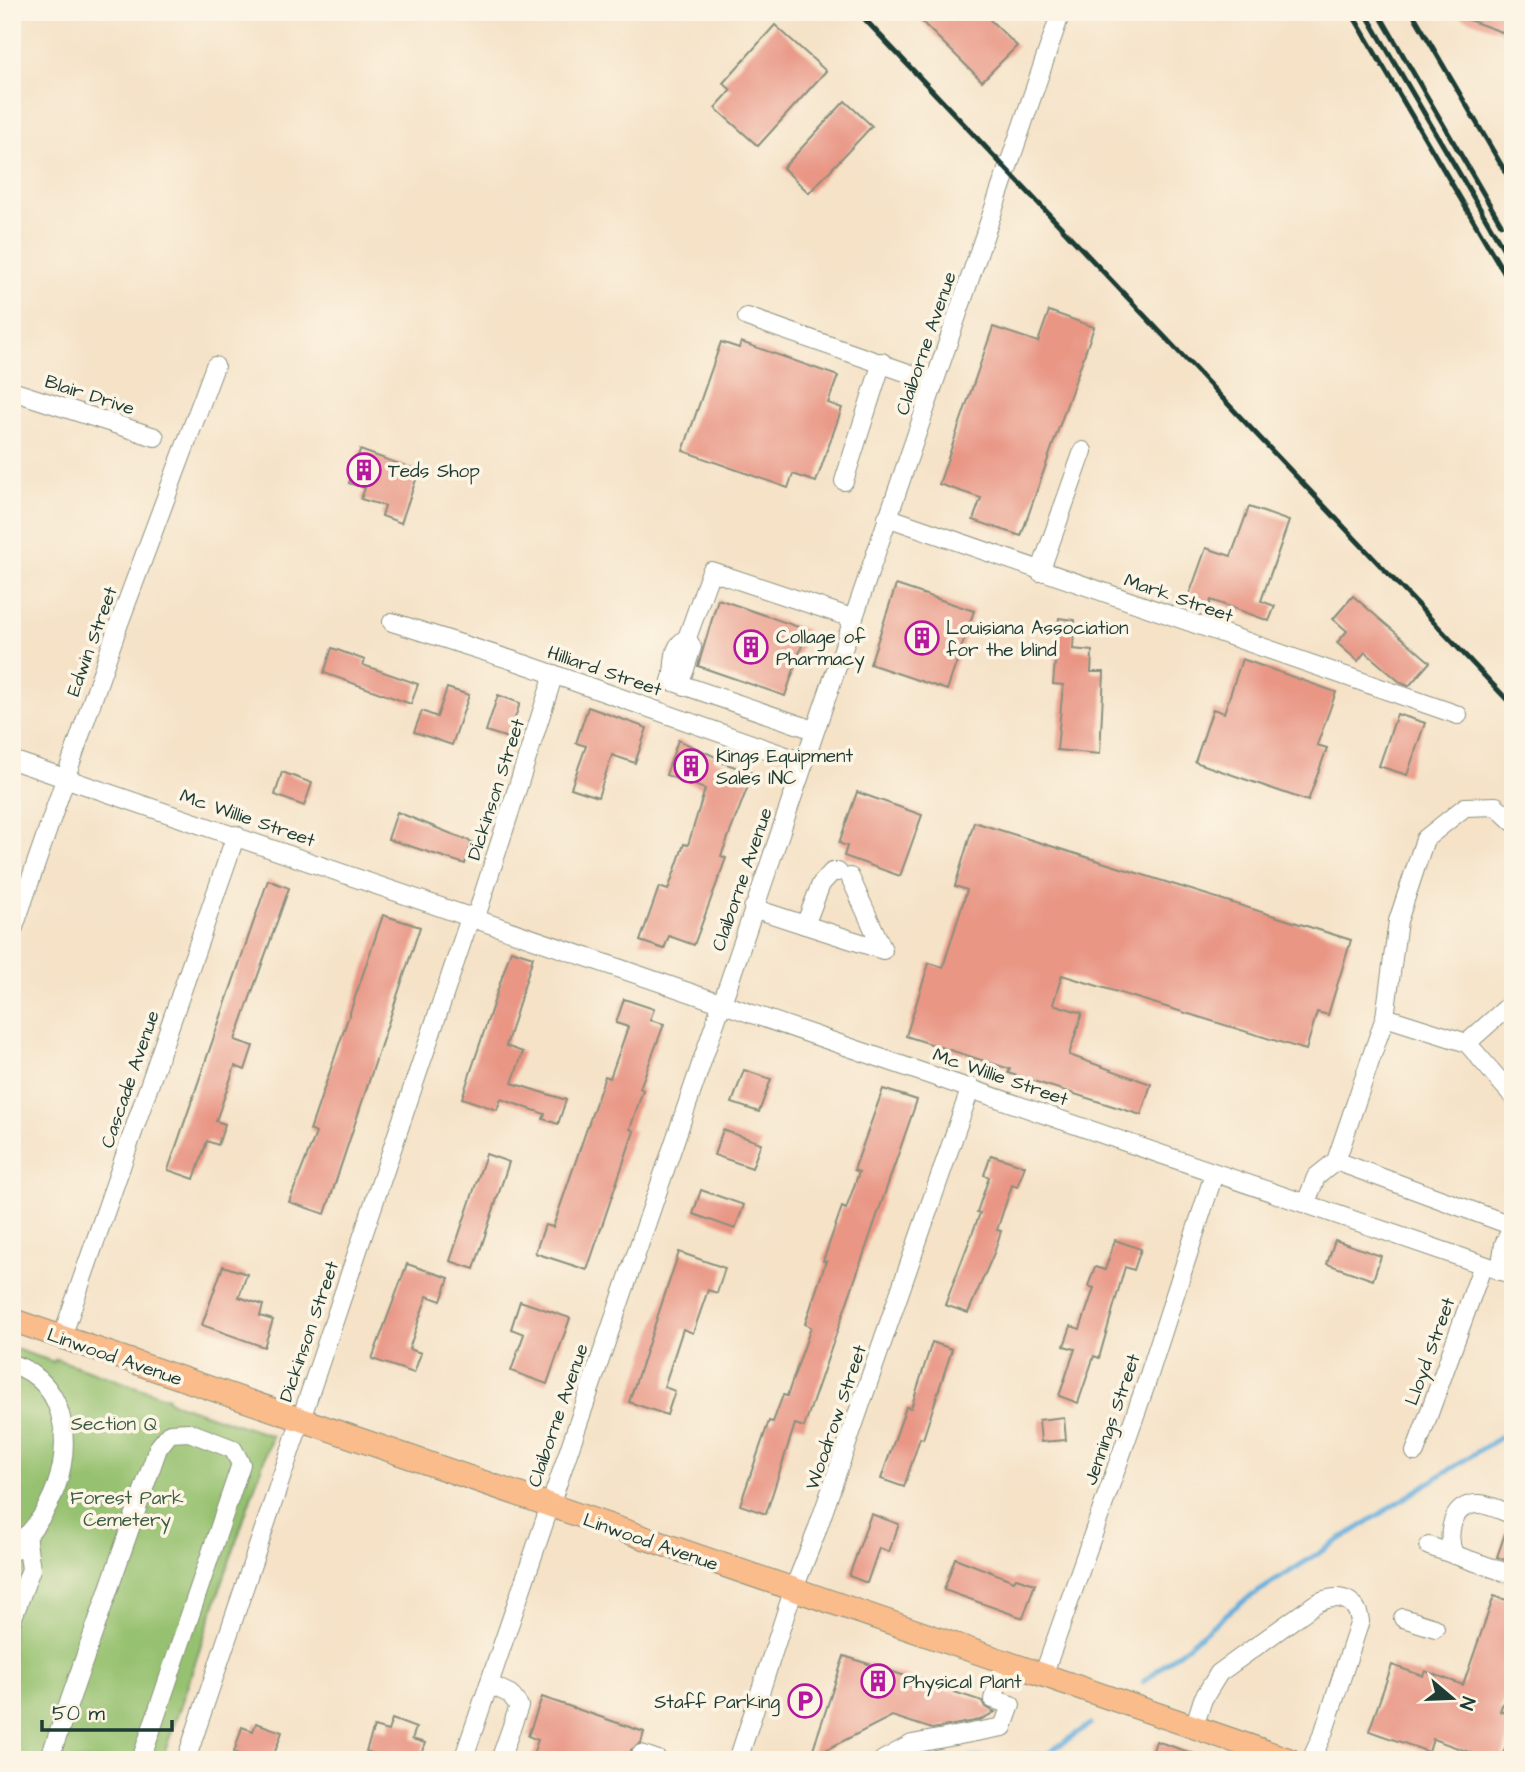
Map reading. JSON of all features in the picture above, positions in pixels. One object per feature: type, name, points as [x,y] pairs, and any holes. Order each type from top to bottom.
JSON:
[{"type":"main road","name":"Linwood Avenue","points":[[12,1320],[1286,1759]]},
{"type":"street","name":"Claiborne Avenue","points":[[463,1760],[1061,12]]},
{"type":"street","points":[[747,317],[882,362],[934,383]]},
{"type":"street","points":[[844,481],[882,362]]},
{"type":"street","name":"Edwin Street","points":[[12,933],[65,777],[215,366]]},
{"type":"street","name":"Blair Drive","points":[[12,391],[155,437]]},
{"type":"street","points":[[1040,572],[1083,451]]},
{"type":"street","name":"Mark Street","points":[[887,517],[1458,715]]},
{"type":"street","points":[[671,715],[678,679],[684,672],[692,647],[687,638],[711,571],[852,618]]},
{"type":"street","name":"Hilliard Street","points":[[392,622],[554,674],[803,762]]},
{"type":"street","name":"Dickinson Street","points":[[186,1760],[554,674]]},
{"type":"street","points":[[678,679],[814,730]]},
{"type":"street","name":"Mc Willie Street","points":[[12,760],[473,916],[1506,1273]]},
{"type":"street","points":[[1306,1203],[1316,1177],[1336,1161],[1385,1017],[1398,921],[1425,839],[1465,807],[1496,806],[1513,822]]},
{"type":"street","name":"Cascade Avenue","points":[[62,1337],[236,835]]},
{"type":"street","points":[[753,908],[883,950],[844,875],[832,872],[821,884],[806,925]]},
{"type":"street","points":[[1467,1044],[1513,1002]]},
{"type":"street","points":[[1385,1017],[1467,1044],[1513,1096]]},
{"type":"street","name":"Woodrow Street","points":[[737,1760],[793,1591],[821,1520],[971,1087]]},
{"type":"street","points":[[1336,1161],[1513,1226],[1504,1244],[1506,1273]]},
{"type":"street","name":"Jennings Street","points":[[1043,1676],[1145,1387],[1214,1174]]},
{"type":"street","name":"Lloyd Street","points":[[1415,1452],[1483,1265]]},
{"type":"street","points":[[12,1364],[36,1376],[49,1389],[58,1406],[63,1426],[57,1483],[48,1505],[12,1552]]},
{"type":"street","points":[[49,1760],[158,1448],[170,1433],[182,1431],[233,1449],[240,1457],[240,1470],[141,1760]]},
{"type":"street","points":[[1454,1555],[1450,1535],[1454,1517],[1464,1506],[1479,1504],[1513,1515]]},
{"type":"street","points":[[12,1620],[31,1569],[26,1535]]},
{"type":"street","points":[[1429,1546],[1513,1575]]},
{"type":"street","points":[[1194,1727],[1203,1699],[1219,1673],[1315,1604],[1326,1598],[1346,1599],[1359,1611],[1360,1621],[1324,1731],[1311,1760]]},
{"type":"street","points":[[1404,1618],[1435,1628]]},
{"type":"street","points":[[883,1760],[912,1744],[1003,1727],[1011,1705],[993,1699],[1006,1663]]},
{"type":"street","points":[[489,1684],[510,1694],[519,1706],[500,1760]]},
{"type":"green space","name":"Forest Park Cemetery","points":[[12,1348],[54,1362],[56,1359],[272,1436],[162,1760],[12,1760]]},
{"type":"building","points":[[912,12],[982,12],[1017,46],[982,81]]},
{"type":"building","points":[[1513,12],[1513,36],[1452,14]]},
{"type":"building","points":[[775,25],[826,71],[758,146],[715,108],[731,90],[723,83]]},
{"type":"building","points":[[845,101],[872,126],[809,193],[783,168]]},
{"type":"building","points":[[1049,311],[1094,327],[1021,536],[973,520],[981,498],[939,484],[993,327],[1038,342]]},
{"type":"building","points":[[721,342],[739,348],[741,342],[838,376],[828,403],[842,408],[816,482],[793,474],[788,488],[683,451]]},
{"type":"building","points":[[360,450],[419,471],[401,523],[382,516],[385,506],[361,499],[365,488],[349,483]]},
{"type":"building","points":[[1249,507],[1289,521],[1261,601],[1275,606],[1269,621],[1211,600],[1208,608],[1187,601],[1206,548],[1231,556]]},
{"type":"building","name":"Louisiana Association for the blind","points":[[896,585],[974,611],[947,690],[870,664]]},
{"type":"building","points":[[1353,596],[1430,662],[1409,686],[1401,683],[1365,652],[1358,661],[1337,643],[1347,631],[1333,619]]},
{"type":"building","name":"Collage of Pharmacy","points":[[718,599],[807,630],[785,696],[698,666]]},
{"type":"building","points":[[1059,618],[1075,620],[1073,649],[1092,651],[1091,672],[1104,672],[1100,754],[1057,750],[1063,685],[1053,684]]},
{"type":"building","points":[[332,648],[365,660],[363,665],[418,684],[411,704],[324,673]]},
{"type":"building","points":[[1242,659],[1336,692],[1317,745],[1327,748],[1308,801],[1195,762],[1213,709],[1224,713]]},
{"type":"building","points":[[447,688],[469,695],[452,745],[414,732],[422,711],[437,717]]},
{"type":"building","points":[[498,695],[520,703],[508,738],[486,731]]},
{"type":"building","points":[[588,707],[647,728],[635,763],[612,755],[598,797],[571,788],[586,746],[576,743]]},
{"type":"building","points":[[1397,714],[1425,723],[1407,775],[1379,766]]},
{"type":"building","points":[[678,740],[716,757],[715,760],[753,773],[721,856],[726,858],[694,945],[669,936],[664,949],[640,941],[659,887],[668,890],[684,844],[688,845],[705,789],[666,775]]},
{"type":"building","points":[[282,772],[312,783],[304,806],[275,795]]},
{"type":"building","points":[[857,792],[922,815],[900,876],[844,856],[847,846],[839,843]]},
{"type":"building","points":[[397,812],[472,842],[465,864],[388,839]]},
{"type":"building","points":[[974,822],[1351,940],[1328,1015],[1317,1012],[1306,1050],[1062,975],[1053,1004],[1082,1013],[1069,1055],[1151,1084],[1141,1115],[1008,1073],[1010,1069],[906,1036],[929,963],[943,967],[967,890],[955,886]]},
{"type":"building","points":[[268,880],[289,888],[235,1040],[253,1046],[245,1070],[235,1066],[216,1121],[225,1124],[218,1145],[207,1141],[194,1179],[168,1170]]},
{"type":"building","points":[[383,915],[420,927],[325,1214],[289,1202],[316,1133],[310,1130]]},
{"type":"building","points":[[511,950],[533,957],[506,1046],[523,1052],[512,1083],[566,1100],[558,1124],[543,1119],[545,1114],[501,1099],[497,1110],[462,1098]]},
{"type":"building","points":[[624,999],[654,1009],[650,1020],[664,1024],[640,1088],[643,1090],[630,1129],[634,1131],[587,1270],[535,1253],[545,1225],[553,1227],[605,1076],[610,1078],[628,1027],[616,1023]]},
{"type":"building","points":[[744,1070],[771,1079],[759,1112],[732,1103]]},
{"type":"building","points":[[883,1089],[917,1100],[804,1427],[795,1424],[766,1514],[740,1505],[769,1421],[773,1422],[783,1395],[787,1396],[811,1327],[805,1324],[826,1261],[823,1261],[842,1207],[846,1209],[859,1172],[854,1170]]},
{"type":"building","points":[[723,1130],[761,1143],[752,1168],[714,1155]]},
{"type":"building","points":[[486,1154],[509,1162],[474,1269],[450,1261]]},
{"type":"building","points":[[991,1155],[1025,1166],[1017,1187],[1012,1185],[997,1230],[1001,1231],[994,1253],[968,1313],[945,1305],[980,1213],[977,1212],[989,1177],[984,1175]]},
{"type":"building","points":[[701,1190],[744,1205],[735,1229],[693,1214]]},
{"type":"building","points":[[1115,1240],[1141,1249],[1134,1270],[1125,1267],[1099,1358],[1094,1356],[1078,1403],[1059,1396],[1075,1349],[1064,1346],[1071,1326],[1080,1329],[1094,1288],[1088,1286],[1095,1267],[1105,1270]]},
{"type":"building","points":[[1335,1240],[1381,1256],[1373,1280],[1327,1264]]},
{"type":"building","points":[[679,1252],[725,1268],[717,1293],[708,1290],[693,1333],[683,1329],[664,1387],[675,1391],[667,1415],[629,1402]]},
{"type":"building","points":[[407,1264],[449,1278],[441,1301],[427,1296],[409,1349],[421,1353],[414,1373],[372,1359]]},
{"type":"building","points":[[223,1266],[247,1274],[239,1297],[263,1305],[260,1316],[273,1320],[264,1347],[202,1325]]},
{"type":"building","points":[[520,1301],[570,1318],[547,1384],[511,1371],[524,1334],[511,1329]]},
{"type":"building","points":[[932,1342],[952,1349],[923,1439],[920,1438],[904,1487],[881,1479],[906,1407],[911,1408]]},
{"type":"building","points":[[1064,1417],[1066,1440],[1041,1442],[1039,1420]]},
{"type":"building","points":[[871,1514],[899,1524],[889,1552],[879,1548],[867,1583],[849,1576]]},
{"type":"building","points":[[1508,1525],[1513,1526],[1513,1563],[1497,1557]]},
{"type":"building","points":[[955,1558],[1014,1581],[1016,1578],[1035,1584],[1023,1618],[944,1590]]},
{"type":"building","points":[[1494,1596],[1513,1602],[1513,1676],[1500,1711],[1513,1716],[1513,1726],[1501,1760],[1491,1760],[1433,1739],[1429,1752],[1369,1731],[1392,1665],[1423,1676],[1425,1671],[1463,1685]]},
{"type":"building","name":"Physical Plant","points":[[844,1656],[982,1701],[985,1707],[995,1712],[980,1720],[932,1729],[892,1716],[810,1758]]},
{"type":"building","points":[[542,1697],[644,1732],[641,1743],[631,1750],[631,1760],[531,1760],[538,1740],[528,1736]]},
{"type":"building","points":[[392,1719],[416,1728],[412,1739],[425,1743],[419,1760],[390,1760],[366,1751],[374,1727],[388,1731]]},
{"type":"building","points":[[256,1723],[282,1732],[272,1760],[257,1760],[234,1752],[242,1727],[253,1731]]},
{"type":"building","points":[[1156,1741],[1204,1757],[1204,1760],[1150,1760]]},
{"type":"waterway","points":[[1143,1682],[1239,1604],[1513,1429]]},
{"type":"waterway","points":[[925,1760],[1047,1754],[1090,1724]]},
{"type":"railway","points":[[858,12],[1513,706]]},
{"type":"railway","points":[[1351,12],[1513,288]]},
{"type":"railway","points":[[1365,12],[1513,265]]},
{"type":"railway","points":[[1378,12],[1501,224]]},
{"type":"railway","points":[[1412,12],[1513,185]]},
{"type":"place","name":"Teds Shop","points":[[364,470]]},
{"type":"place","name":"Louisiana Association for the blind","points":[[922,638]]},
{"type":"place","name":"Collage of Pharmacy","points":[[751,647]]},
{"type":"place","name":"Kings Equipment Sales INC","points":[[691,766]]},
{"type":"place","name":"Physical Plant","points":[[878,1681]]},
{"type":"place","name":"Staff Parking","points":[[805,1701]]},
{"type":"park label","name":"Section Q","points":[[114,1423]]}]
